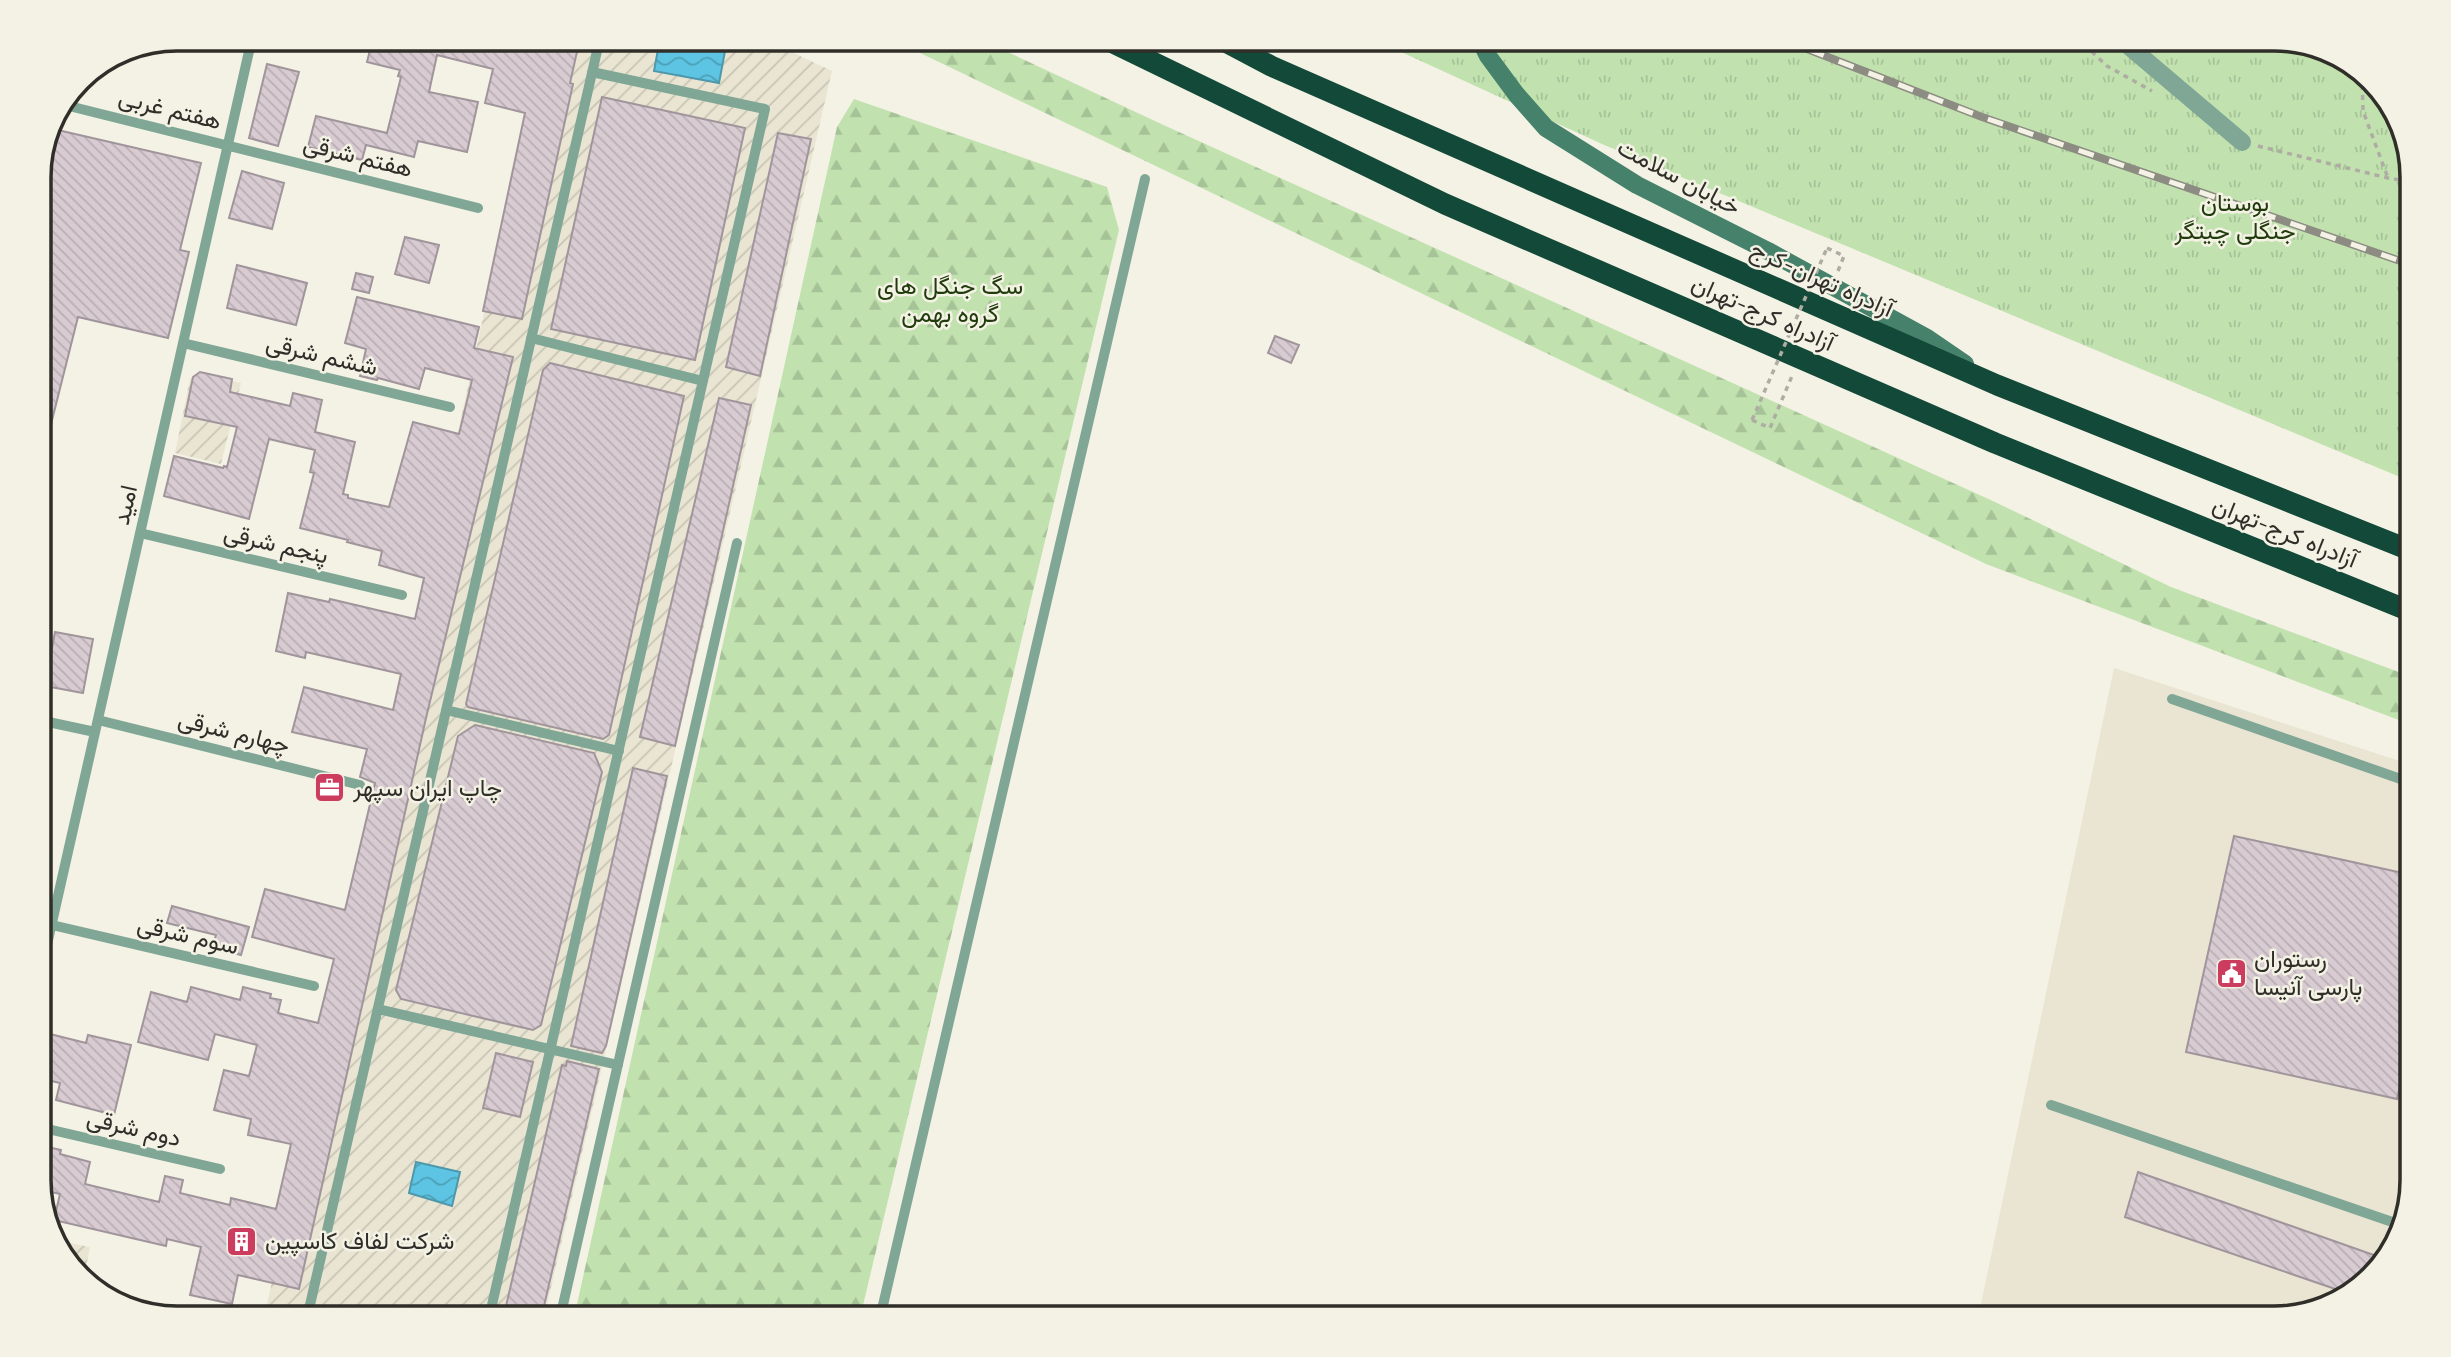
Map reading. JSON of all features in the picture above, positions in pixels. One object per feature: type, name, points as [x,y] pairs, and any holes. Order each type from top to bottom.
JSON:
[{"type":"highway","name":"آزادراه کرج-تهران","points":[[1130,51],[1445,204],[1995,443],[2400,607]]},
{"type":"highway","name":"آزادراه تهران-کرج","points":[[1243,51],[1271,66],[1997,385],[2400,546]]},
{"type":"main road","name":"خیابان سلامت","points":[[1486,51],[1516,94],[1546,128],[1637,185],[1768,251],[1927,338],[1997,385]]},
{"type":"street","points":[[2135,51],[2242,142]]},
{"type":"lane","name":"امید","points":[[51,925],[249,51]]},
{"type":"lane","points":[[310,1306],[597,51]]},
{"type":"lane","points":[[492,1306],[765,109],[592,72]]},
{"type":"lane","name":"هفتم غربی","points":[[72,107],[228,145]]},
{"type":"lane","name":"هفتم شرقی","points":[[228,145],[478,208]]},
{"type":"lane","points":[[883,1306],[1146,179]]},
{"type":"lane","points":[[531,338],[703,381]]},
{"type":"lane","name":"ششم شرقی","points":[[183,343],[450,407]]},
{"type":"lane","name":"پنجم شرقی","points":[[140,533],[402,595]]},
{"type":"lane","points":[[563,1306],[737,543]]},
{"type":"lane","points":[[2172,699],[2400,779]]},
{"type":"lane","points":[[446,710],[619,751]]},
{"type":"lane","name":"چهارم شرقی","points":[[98,720],[360,785]]},
{"type":"lane","points":[[51,723],[95,732]]},
{"type":"lane","name":"سوم شرقی","points":[[51,925],[314,986]]},
{"type":"lane","points":[[378,1009],[618,1065]]},
{"type":"lane","points":[[2051,1105],[2393,1222]]},
{"type":"lane","name":"دوم شرقی","points":[[51,1130],[220,1169]]},
{"type":"path","points":[[2362,87],[2363,111],[2388,178]]},
{"type":"path","points":[[1800,358],[1770,428],[1752,420],[1827,248],[1844,256]]},
{"type":"shaded area","points":[[541,51],[790,51],[832,71],[547,1306],[267,1306]]},
{"type":"shaded area","points":[[200,372],[241,383],[221,464],[175,453],[190,379]]},
{"type":"shaded area","name":"رستوران پارسی آنیسا","points":[[2114,668],[2400,761],[2400,1181],[2391,1229],[2374,1257],[2351,1280],[2337,1289],[2323,1297],[2291,1305],[1981,1306]]},
{"type":"shaded area","points":[[68,1243],[90,1247],[86,1267]]},
{"type":"green space","points":[[916,51],[1006,51],[1995,502],[2171,587],[2400,673],[2400,720],[1986,564]]},
{"type":"green space","name":"بوستان جنگلی چیتگر","points":[[1399,51],[2275,51],[2323,60],[2351,77],[2369,94],[2387,121],[2398,152],[2400,477],[1602,144]]},
{"type":"green space","name":"سگ جنگل های گروه بهمن","points":[[854,99],[1107,187],[1119,230],[863,1306],[577,1306],[837,127]]},
{"type":"water","points":[[658,51],[725,51],[719,83],[654,71]]},
{"type":"water","points":[[416,1162],[460,1172],[452,1206],[409,1193]]},
{"type":"building","points":[[370,51],[577,51],[570,83],[573,84],[522,319],[483,311],[525,113],[485,103],[493,69],[437,55],[429,92],[478,102],[467,152],[418,141],[414,157],[366,145],[362,160],[308,147],[316,116],[387,133],[401,77],[398,76],[400,70],[367,62]]},
{"type":"building","points":[[267,64],[299,72],[278,146],[249,138]]},
{"type":"building","points":[[602,97],[745,128],[695,360],[551,329]]},
{"type":"building","points":[[60,130],[201,163],[180,250],[189,252],[168,338],[78,317],[51,424],[51,168]]},
{"type":"building","points":[[778,133],[811,139],[760,376],[726,367]]},
{"type":"building","points":[[242,171],[284,183],[272,229],[229,218]]},
{"type":"building","points":[[405,237],[439,245],[429,283],[395,274]]},
{"type":"building","points":[[237,265],[307,283],[296,325],[227,308]]},
{"type":"building","points":[[356,273],[373,277],[369,293],[352,289]]},
{"type":"building","points":[[357,297],[479,327],[474,348],[513,357],[426,718],[299,1289],[238,1275],[232,1304],[190,1295],[201,1247],[167,1239],[166,1246],[57,1221],[55,1214],[60,1194],[51,1192],[51,1148],[61,1150],[60,1154],[90,1162],[85,1184],[159,1202],[165,1176],[183,1180],[180,1193],[230,1205],[231,1198],[276,1209],[291,1144],[248,1135],[251,1119],[214,1110],[224,1070],[249,1076],[257,1045],[215,1034],[208,1060],[138,1042],[151,992],[187,1002],[191,987],[240,1000],[243,987],[271,994],[270,998],[281,1000],[278,1013],[318,1023],[334,959],[252,937],[265,889],[345,910],[375,783],[360,777],[367,749],[292,732],[304,687],[393,710],[401,674],[306,652],[305,658],[276,651],[288,593],[329,602],[330,599],[415,619],[424,578],[379,565],[382,551],[300,528],[314,473],[310,472],[315,450],[269,439],[249,519],[164,496],[174,456],[227,467],[237,427],[185,416],[193,377],[200,372],[232,379],[230,392],[290,406],[293,393],[322,400],[315,432],[355,442],[343,494],[348,495],[348,498],[389,507],[413,422],[459,434],[472,380],[425,368],[419,389],[360,376],[366,349],[345,343]]},
{"type":"building","points":[[1275,336],[1299,345],[1291,363],[1268,353]]},
{"type":"building","points":[[550,363],[684,396],[609,735],[603,739],[468,707],[466,704],[543,370]]},
{"type":"building","points":[[719,398],[751,405],[675,746],[640,737]]},
{"type":"building","points":[[55,632],[93,639],[83,693],[51,687],[51,654]]},
{"type":"building","points":[[475,725],[594,753],[602,772],[541,1025],[533,1030],[401,999],[396,990],[458,736]]},
{"type":"building","points":[[633,768],[667,776],[606,1046],[602,1053],[571,1046]]},
{"type":"building","points":[[2234,836],[2400,872],[2400,1085],[2397,1099],[2186,1052]]},
{"type":"building","points":[[172,906],[249,927],[241,955],[212,948],[216,935],[167,923]]},
{"type":"building","points":[[51,1034],[86,1043],[88,1035],[131,1045],[114,1115],[56,1100],[60,1083],[51,1081]]},
{"type":"building","points":[[496,1053],[533,1062],[520,1117],[483,1108]]},
{"type":"building","points":[[567,1061],[599,1069],[544,1306],[506,1306],[562,1065],[566,1066]]},
{"type":"building","points":[[2138,1172],[2375,1255],[2351,1280],[2336,1289],[2125,1217]]},
{"type":"railway","points":[[1812,51],[1982,117],[2400,261]]},
{"type":"place","name":"چاپ ایران سپهر","points":[[330,788]]},
{"type":"place","name":"رستوران پارسی آنیسا","points":[[2231,973]]},
{"type":"place","name":"شرکت لفاف کاسپین","points":[[242,1241]]}]
